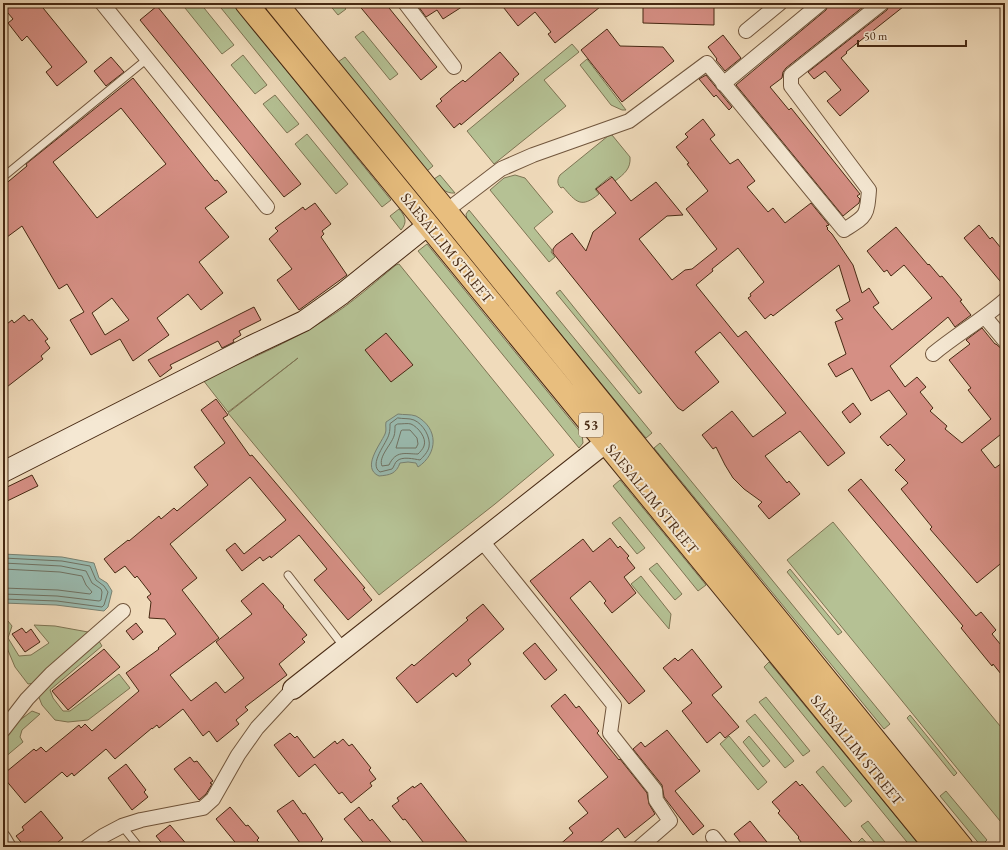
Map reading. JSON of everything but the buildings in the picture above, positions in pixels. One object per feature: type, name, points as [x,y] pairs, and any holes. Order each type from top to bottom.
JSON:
[{"type":"main road","name":"SAESALLIM STREET","points":[[246,3],[936,847]]},
{"type":"main road","name":"SAESALLIM STREET","points":[[276,3],[962,847]]},
{"type":"street","points":[[102,3],[268,207]]},
{"type":"street","points":[[405,3],[454,67]]},
{"type":"street","points":[[746,31],[780,3]]},
{"type":"street","points":[[723,84],[821,3]]},
{"type":"street","points":[[446,211],[501,169],[533,155],[629,121],[706,63],[844,230],[863,218],[868,208],[869,190],[791,86],[791,75],[882,3]]},
{"type":"street","points":[[3,472],[251,346],[304,321],[342,294],[428,225]]},
{"type":"street","points":[[933,354],[950,340],[985,317],[1005,300]]},
{"type":"street","points":[[985,317],[1005,341]]},
{"type":"street","points":[[87,847],[103,836],[122,826],[141,820],[203,808],[213,799],[238,755],[258,728],[293,689],[605,443]]},
{"type":"street","points":[[482,541],[614,705],[610,733],[655,790],[656,800],[670,821],[640,847]]},
{"type":"street","points":[[3,730],[27,699],[51,674],[123,611]]},
{"type":"street","points":[[3,837],[8,847]]},
{"type":"lane","points":[[3,177],[147,59]]},
{"type":"lane","points":[[288,575],[345,648]]},
{"type":"lane","points":[[122,826],[139,847]]},
{"type":"green space","points":[[181,3],[200,3],[234,45],[222,54]]},
{"type":"green space","points":[[217,3],[232,3],[391,200],[382,207]]},
{"type":"green space","points":[[328,3],[341,3],[346,9],[338,15]]},
{"type":"green space","points":[[363,31],[398,74],[390,80],[355,37]]},
{"type":"green space","points":[[572,44],[579,52],[544,80],[566,106],[494,164],[467,131]]},
{"type":"green space","points":[[243,55],[267,85],[255,94],[231,65]]},
{"type":"green space","points":[[345,57],[433,166],[427,171],[338,62]]},
{"type":"green space","points":[[587,59],[626,110],[622,110],[611,105],[580,65]]},
{"type":"green space","points":[[275,95],[299,124],[287,133],[263,104]]},
{"type":"green space","points":[[307,134],[348,184],[336,194],[295,144]]},
{"type":"green space","points":[[612,135],[630,157],[628,168],[615,181],[611,176],[595,189],[599,194],[593,199],[583,202],[575,200],[563,187],[561,188],[559,185],[558,180],[560,175],[608,136]]},
{"type":"green space","points":[[440,175],[455,193],[448,192],[438,185],[434,179]]},
{"type":"green space","points":[[515,175],[525,178],[553,212],[534,228],[552,250],[551,252],[555,257],[549,262],[490,190],[504,178]]},
{"type":"green space","points":[[399,209],[405,219],[401,230],[390,216]]},
{"type":"green space","points":[[469,210],[652,433],[646,438],[467,220],[466,214]]},
{"type":"green space","points":[[427,244],[582,434],[583,443],[579,448],[418,251]]},
{"type":"green space","points":[[399,264],[554,455],[495,504],[379,595],[228,413],[298,358],[228,412],[203,380],[298,336],[346,306]]},
{"type":"green space","points":[[560,290],[642,392],[639,394],[556,293]]},
{"type":"green space","points":[[660,443],[890,724],[884,729],[654,448]]},
{"type":"green space","points":[[620,480],[706,585],[698,591],[613,486]]},
{"type":"green space","points":[[620,517],[645,548],[637,554],[612,523]]},
{"type":"green space","points":[[833,522],[1005,732],[1005,827],[787,560]]},
{"type":"green space","points":[[657,563],[682,594],[675,600],[649,569]]},
{"type":"green space","points":[[790,569],[842,632],[838,635],[787,572]]},
{"type":"green space","points":[[641,576],[671,614],[669,629],[631,584]]},
{"type":"green space","points":[[3,621],[8,621],[12,626],[8,638],[19,656],[31,655],[49,643],[34,625],[55,626],[88,632],[81,645],[36,683],[28,684],[15,667],[7,648],[3,644]]},
{"type":"green space","points":[[99,641],[102,646],[50,690],[53,698],[63,711],[70,711],[119,674],[130,688],[88,720],[68,722],[55,720],[42,705],[38,695],[46,683]]},
{"type":"green space","points":[[769,662],[921,847],[911,847],[764,667]]},
{"type":"green space","points":[[766,697],[810,751],[803,756],[759,702]]},
{"type":"green space","points":[[32,711],[40,714],[22,730],[20,737],[23,742],[4,758],[3,736],[12,726]]},
{"type":"green space","points":[[755,714],[794,761],[785,768],[746,721]]},
{"type":"green space","points":[[910,715],[957,773],[954,776],[907,718]]},
{"type":"green space","points":[[729,736],[767,782],[758,790],[720,744]]},
{"type":"green space","points":[[749,736],[770,761],[763,767],[743,742]]},
{"type":"green space","points":[[823,766],[852,801],[845,807],[816,772]]},
{"type":"green space","points":[[946,791],[987,840],[981,846],[940,796]]},
{"type":"green space","points":[[868,821],[889,847],[878,847],[861,826]]},
{"type":"green space","points":[[862,838],[870,847],[858,847],[856,844]]},
{"type":"water","points":[[398,414],[416,416],[424,421],[432,434],[432,448],[425,462],[418,467],[416,463],[400,463],[397,470],[394,472],[379,476],[372,468],[373,456],[386,432],[386,422]]},
{"type":"water","points":[[3,554],[62,557],[94,563],[99,578],[107,583],[112,591],[108,607],[104,611],[56,605],[3,603]]}]
